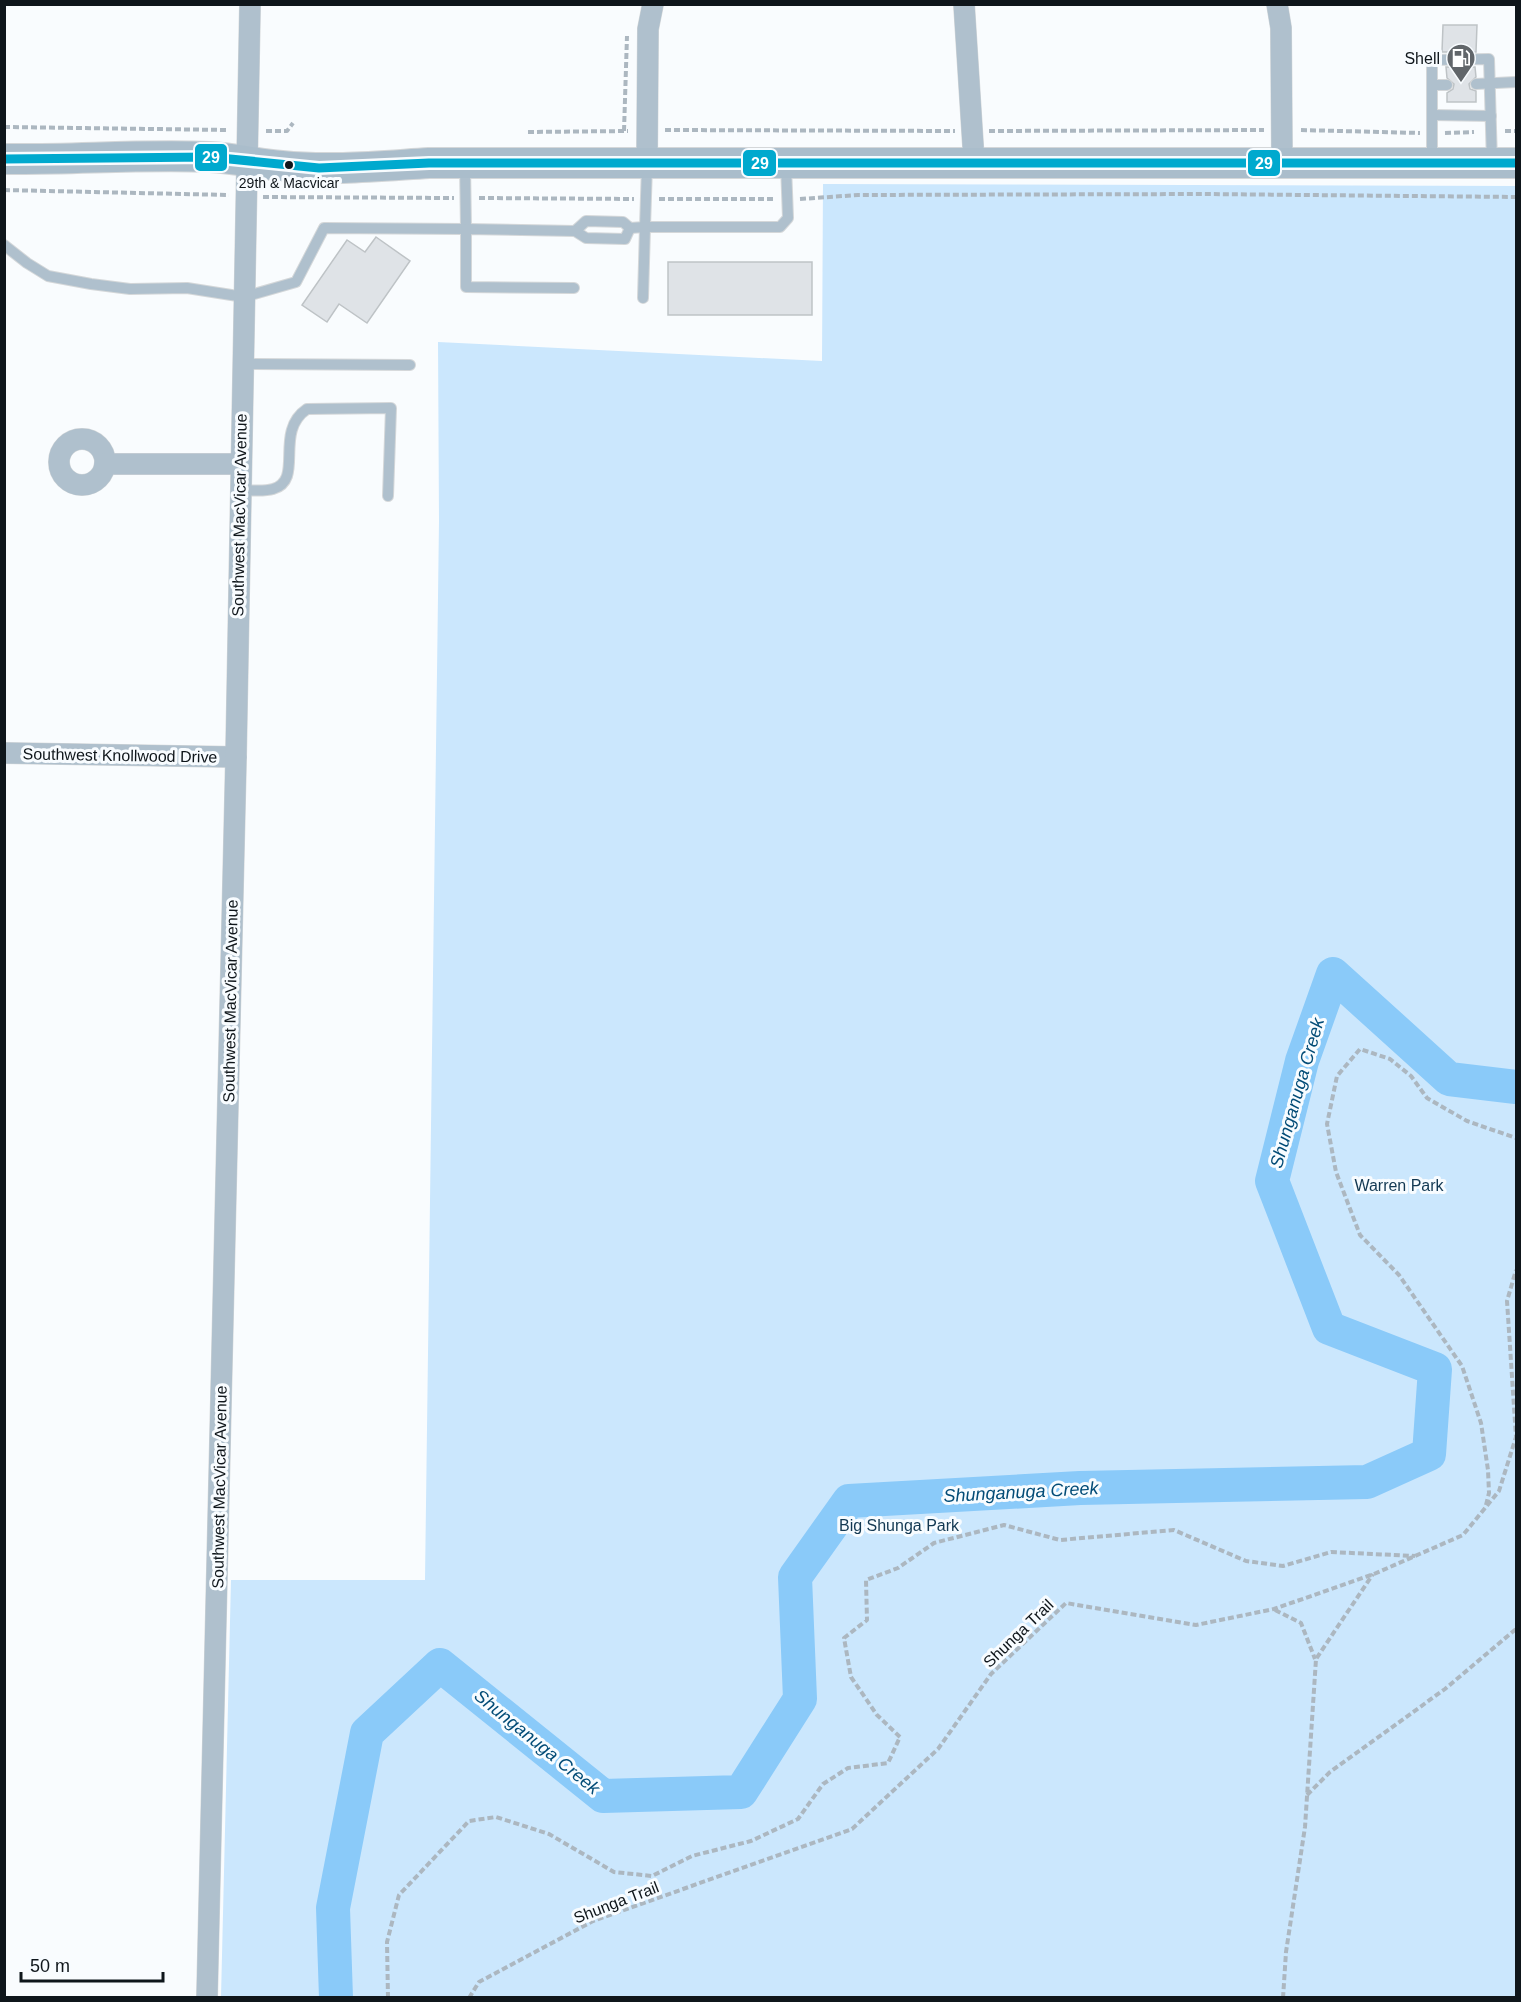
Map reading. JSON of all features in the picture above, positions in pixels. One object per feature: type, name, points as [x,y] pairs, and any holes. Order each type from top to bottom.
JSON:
[{"type":"main road","points":[[4,159],[110,156],[213,157],[284,166],[356,168],[465,163],[647,162],[1504,163]]},
{"type":"street","name":"Southwest MacVicar Avenue","points":[[207,1998],[236,757],[239,490],[250,4]]},
{"type":"street","points":[[647,162],[648,29],[653,4]]},
{"type":"street","points":[[964,4],[974,161]]},
{"type":"street","points":[[1277,4],[1281,28],[1282,161]]},
{"type":"street","points":[[105,464],[240,464]]},
{"type":"street","name":"Southwest Knollwood Drive","points":[[4,753],[236,757]]},
{"type":"lane","points":[[1431,162],[1432,60],[1489,59],[1491,131],[1504,163]]},
{"type":"lane","points":[[1476,84],[1516,82]]},
{"type":"lane","points":[[1432,86],[1447,85]]},
{"type":"lane","points":[[1432,115],[1491,116]]},
{"type":"lane","points":[[643,298],[647,162]]},
{"type":"lane","points":[[465,163],[466,287],[574,288]]},
{"type":"lane","points":[[575,231],[586,221],[623,222],[630,228],[780,227],[788,218],[786,163]]},
{"type":"lane","points":[[4,244],[27,263],[48,276],[130,289],[187,288],[244,297],[296,282],[324,228],[575,231],[586,238],[625,239],[630,228]]},
{"type":"lane","points":[[242,364],[410,365]]},
{"type":"lane","points":[[239,490],[272,489],[281,484],[289,473],[290,431],[297,416],[307,409],[391,408],[388,496]]},
{"type":"path","points":[[4,127],[287,131],[293,123]]},
{"type":"path","points":[[528,132],[1282,130],[1432,133],[1516,131]]},
{"type":"path","points":[[4,190],[175,192],[246,196],[646,199],[820,199],[858,195],[1167,194],[1516,197]]},
{"type":"path","points":[[1485,1507],[1489,1493],[1482,1432],[1462,1366],[1398,1275],[1360,1235],[1336,1172],[1327,1124],[1337,1076],[1360,1049],[1390,1059],[1411,1076],[1427,1098],[1467,1121],[1516,1138]]},
{"type":"path","name":"Shunga Trail","points":[[469,1998],[478,1982],[593,1921],[852,1828],[938,1749],[992,1674],[1066,1603],[1196,1624],[1274,1610],[1374,1574],[1463,1534],[1498,1491],[1516,1437],[1506,1301],[1516,1270]]},
{"type":"path","points":[[387,1998],[387,1942],[399,1895],[468,1821],[496,1817],[549,1834],[614,1872],[652,1876],[692,1857],[751,1841],[798,1819],[822,1784],[849,1768],[888,1763],[900,1737],[877,1715],[850,1677],[844,1638],[867,1620],[866,1581],[898,1568],[934,1543],[1004,1525],[1060,1540],[1174,1530],[1246,1561],[1283,1566],[1331,1552],[1415,1556]]},
{"type":"path","points":[[1316,1659],[1374,1574]]},
{"type":"path","points":[[1274,1610],[1300,1623],[1316,1659],[1307,1795],[1286,1952],[1283,1998]]},
{"type":"path","points":[[1307,1795],[1330,1772],[1445,1689],[1516,1629]]},
{"type":"green space","name":"Big Shunga Park","points":[[823,184],[1516,186],[1516,1997],[221,1997],[231,1580],[425,1580],[439,521],[438,342],[822,361]]},
{"type":"building","points":[[1443,25],[1477,25],[1476,52],[1442,52]]},
{"type":"building","points":[[1446,67],[1475,67],[1476,77],[1469,84],[1470,89],[1476,91],[1476,102],[1447,102],[1447,93],[1453,89],[1454,84],[1447,78]]},
{"type":"building","points":[[376,237],[410,261],[367,323],[339,304],[327,322],[302,305],[347,240],[365,252]]},
{"type":"building","points":[[668,262],[812,262],[812,315],[668,315]]},
{"type":"waterway","name":"Shunganuga Creek","points":[[336,1998],[333,1908],[367,1733],[440,1665],[603,1796],[741,1792],[800,1699],[795,1577],[849,1501],[1080,1488],[1367,1482],[1429,1454],[1435,1369],[1329,1328],[1272,1181],[1302,1061],[1333,974],[1449,1079],[1516,1087]]},
{"type":"transit line","name":"29","points":[[4,159],[210,157],[319,168],[429,163],[1516,163]]},
{"type":"place","name":"Shell","points":[[1461,84]]},
{"type":"place","name":"29th & Macvicar","points":[[289,165]]},
{"type":"park label","name":"Warren Park","points":[[1399,1185]]}]
